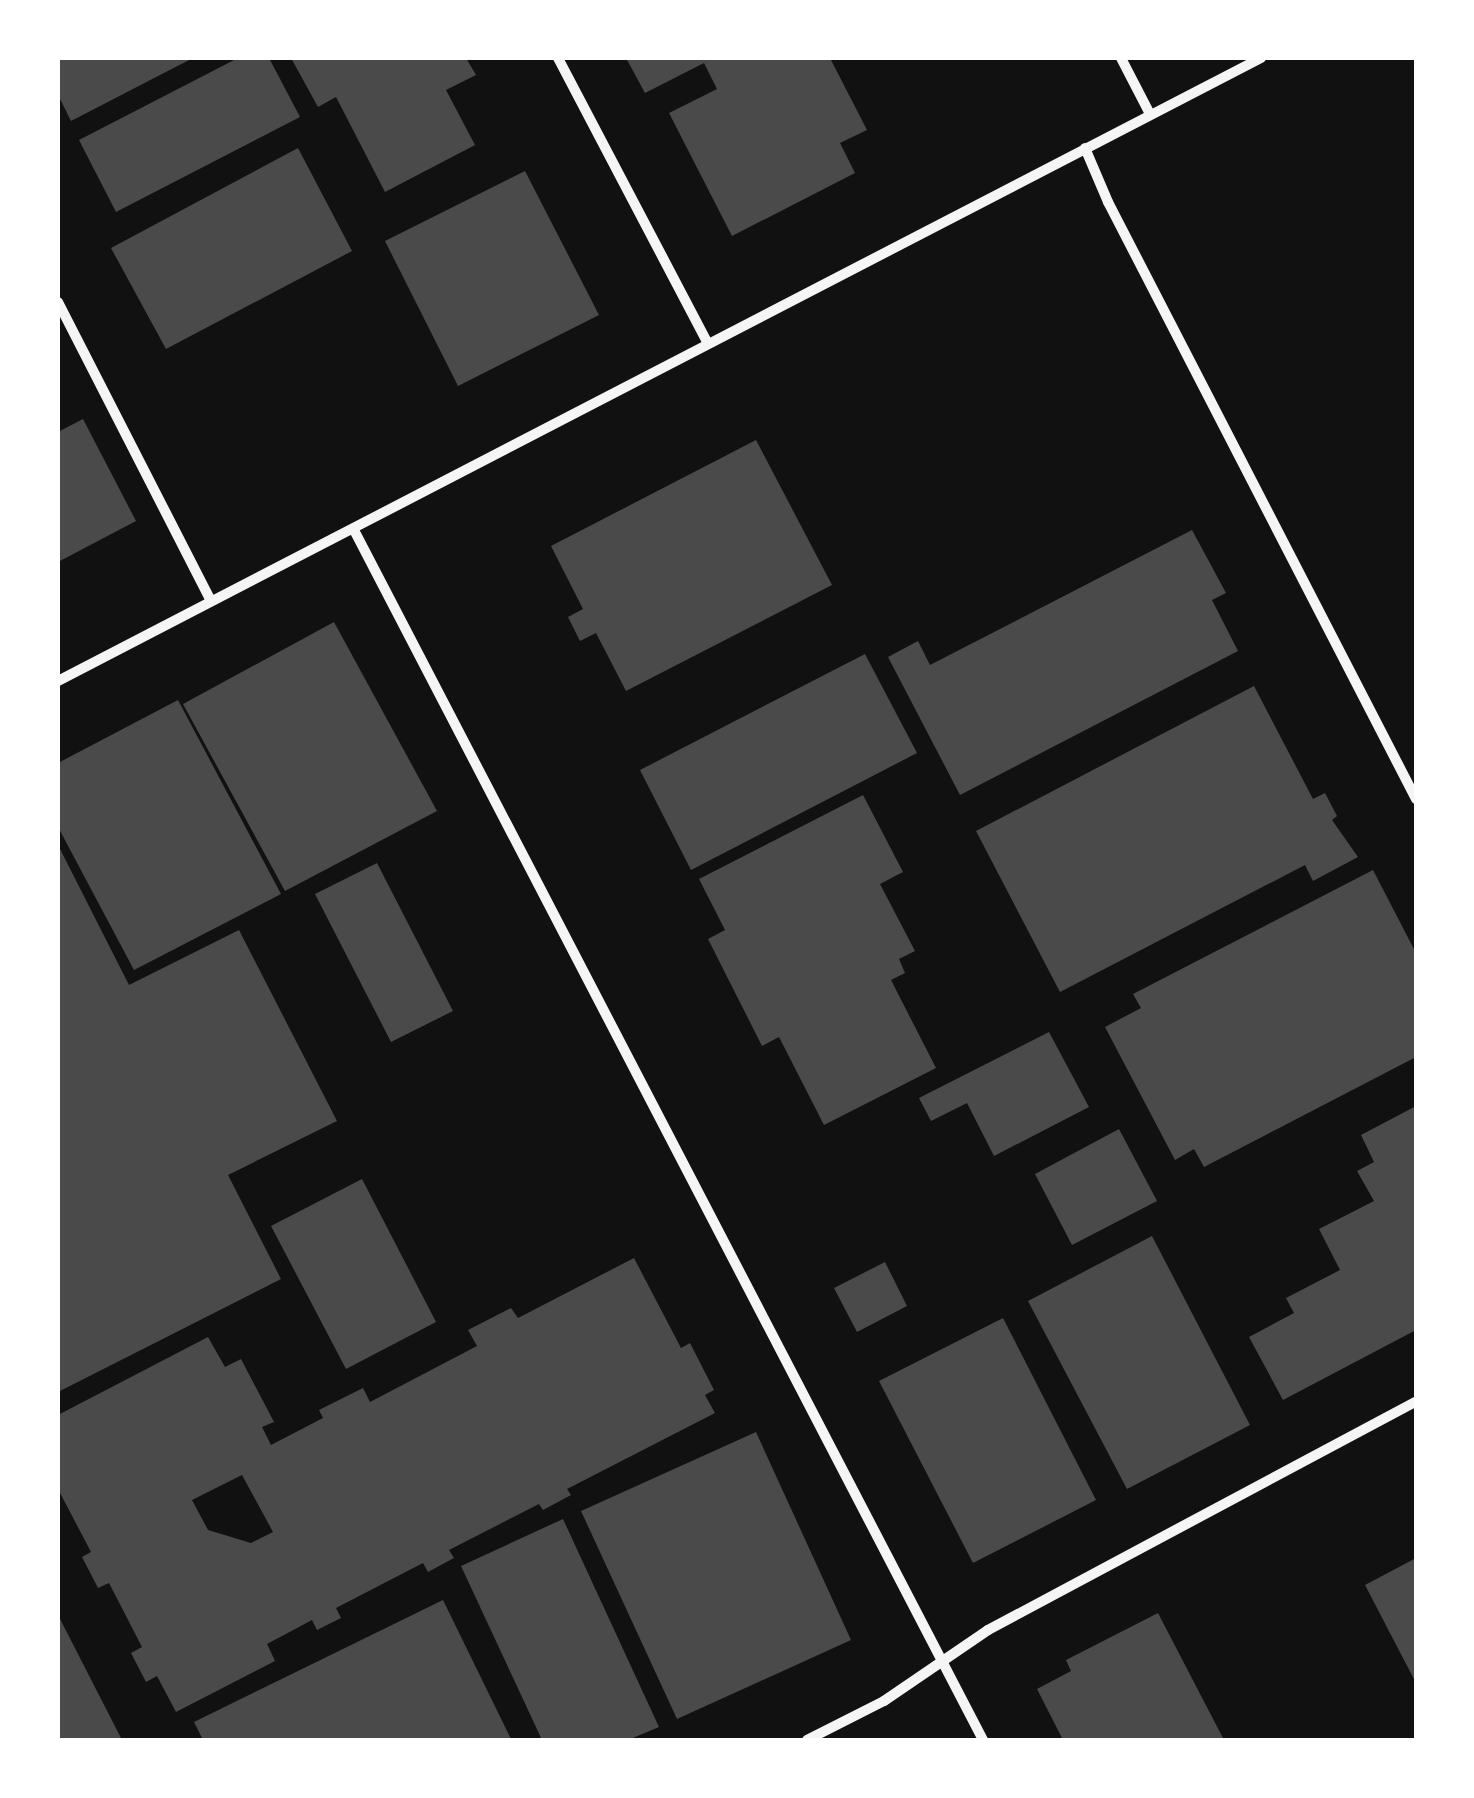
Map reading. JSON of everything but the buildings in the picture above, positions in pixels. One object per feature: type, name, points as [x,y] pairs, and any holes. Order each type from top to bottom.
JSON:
[{"type":"street","points":[[558,58],[707,342]]},
{"type":"street","points":[[1120,58],[1150,114]]},
{"type":"street","points":[[58,681],[1261,58]]},
{"type":"street","points":[[1085,148],[1108,202],[1416,799]]},
{"type":"street","points":[[58,302],[210,602]]},
{"type":"street","points":[[354,530],[982,1740]]},
{"type":"street","points":[[808,1740],[884,1701],[988,1630],[1416,1401]]}]
